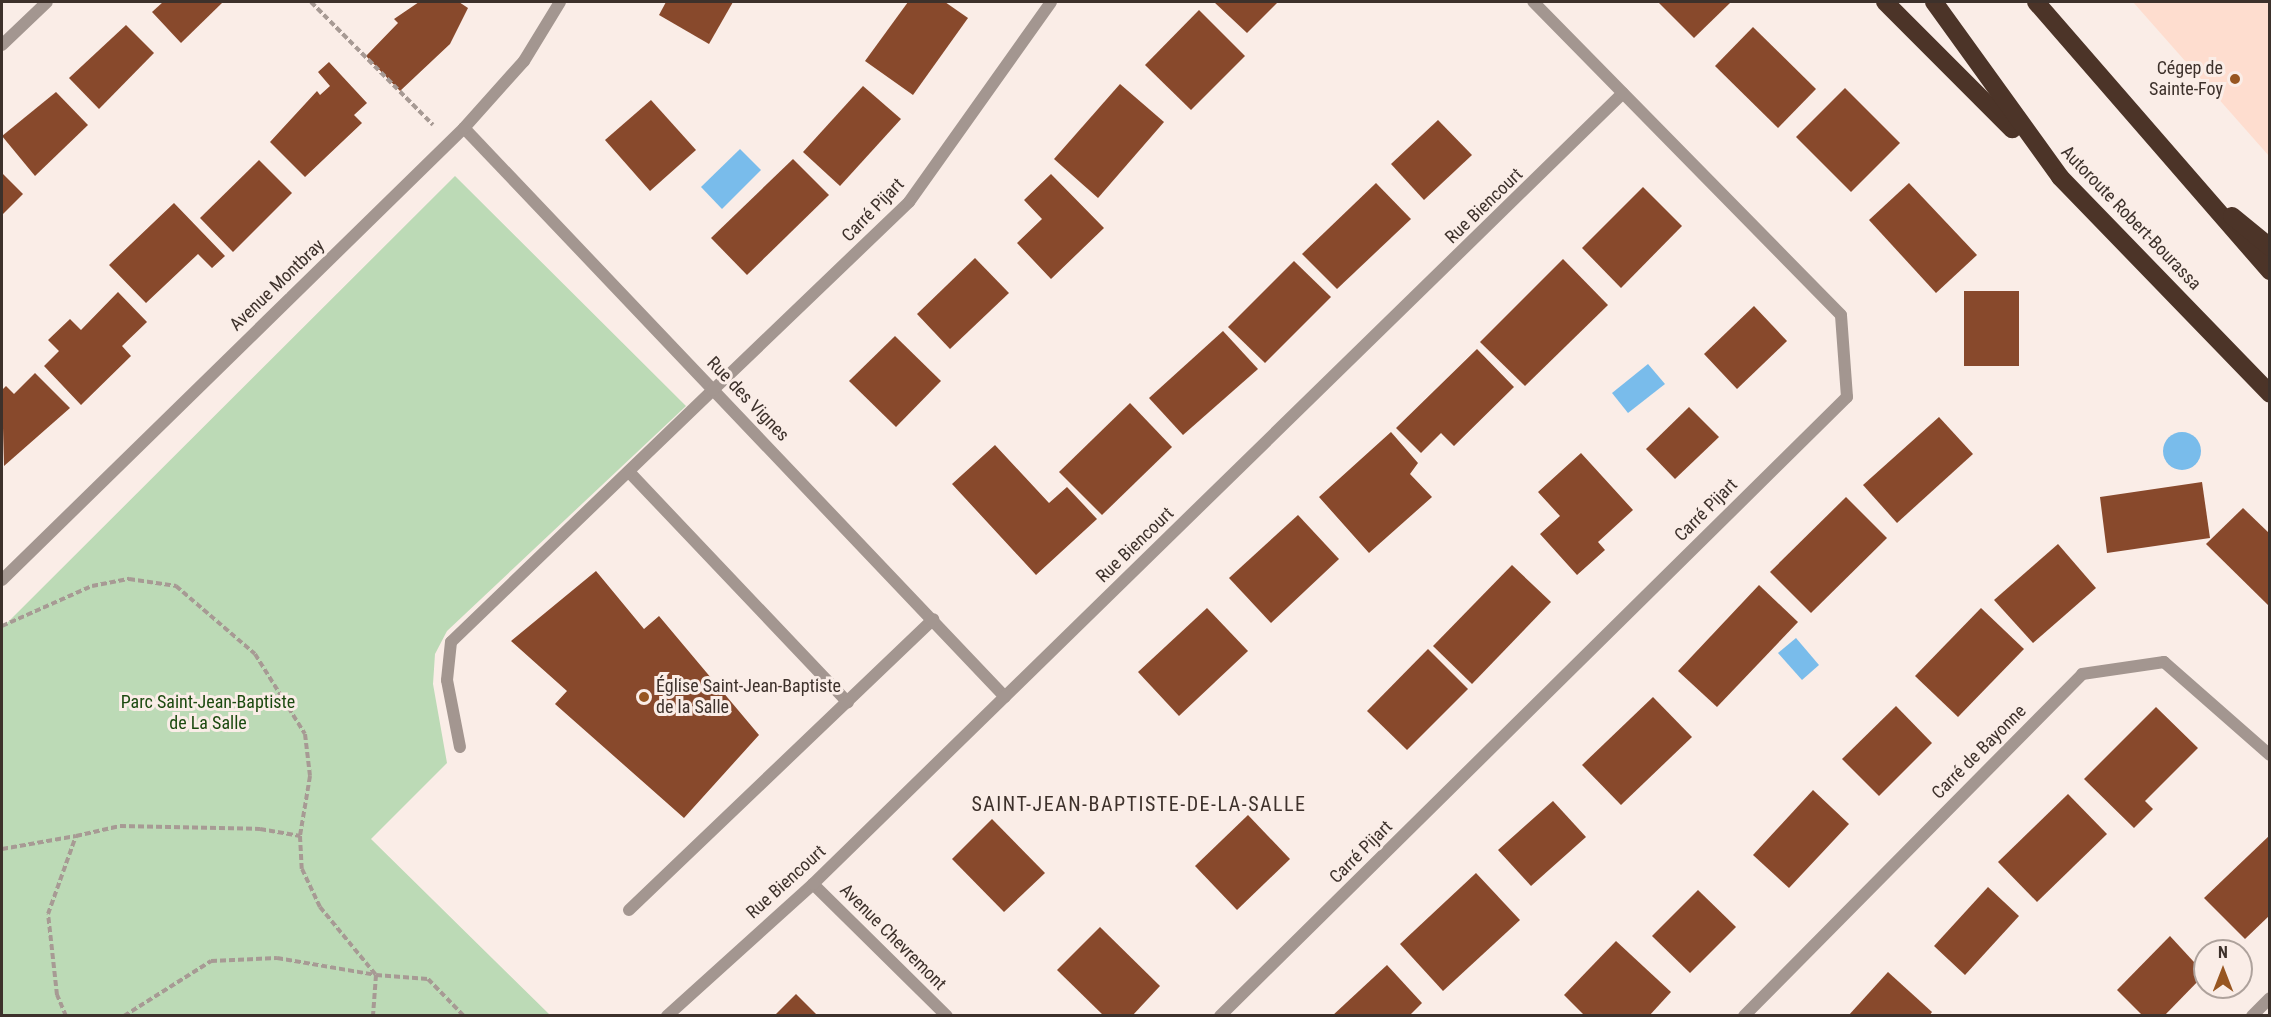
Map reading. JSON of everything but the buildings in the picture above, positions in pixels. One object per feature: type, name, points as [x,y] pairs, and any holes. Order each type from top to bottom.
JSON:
[{"type":"highway","points":[[1885,2],[2060,177]]},
{"type":"highway","name":"Autoroute Robert-Bourassa","points":[[1934,2],[2060,177],[2270,394]]},
{"type":"highway","points":[[2036,2],[2182,174],[2270,271]]},
{"type":"highway","points":[[2182,174],[2270,247]]},
{"type":"street","points":[[2,45],[47,2]]},
{"type":"street","name":"Avenue Montbray","points":[[2,580],[464,128],[524,61],[560,2]]},
{"type":"street","name":"Carré Pijart","points":[[460,747],[447,680],[451,642],[631,474],[713,390],[909,202],[1051,2]]},
{"type":"street","name":"Carré Pijart","points":[[1220,1016],[1847,397],[1841,315],[1533,2]]},
{"type":"street","name":"Rue Biencourt","points":[[667,1016],[813,884],[1623,93]]},
{"type":"street","name":"Rue des Vignes","points":[[464,128],[1005,697]]},
{"type":"street","points":[[631,474],[848,703]]},
{"type":"street","points":[[630,910],[933,619]]},
{"type":"street","name":"Carré de Bayonne","points":[[1744,1016],[2082,674],[2164,662],[2270,755]]},
{"type":"street","name":"Avenue Chevremont","points":[[813,884],[947,1016]]},
{"type":"street","points":[[2252,1016],[2270,998]]},
{"type":"path","points":[[311,2],[449,141]]},
{"type":"path","points":[[2,626],[92,586],[129,579],[176,586],[255,654],[305,734],[310,776],[300,836],[302,869],[320,907],[376,975],[373,1016]]},
{"type":"path","points":[[2,849],[120,826],[260,829],[300,836]]},
{"type":"path","points":[[66,1016],[57,995],[48,914],[76,836]]},
{"type":"path","points":[[124,1016],[211,961],[277,958],[376,975],[428,980],[464,1016]]},
{"type":"shaded area","name":"Cégep de Sainte-Foy","points":[[2133,2],[2269,2],[2269,156]]},
{"type":"green space","name":"Parc Saint-Jean-Baptiste de La Salle","points":[[455,176],[686,406],[447,631],[435,654],[433,684],[447,763],[371,839],[550,1015],[2,1015],[2,628]]},
{"type":"water","points":[[740,149],[761,170],[722,209],[701,187]]},
{"type":"water","points":[[1648,364],[1665,384],[1628,413],[1612,393]]},
{"type":"water","points":[[2182,432],[2195,438],[2201,451],[2195,464],[2182,470],[2169,464],[2163,451],[2169,438]]},
{"type":"water","points":[[1796,638],[1819,665],[1802,680],[1778,653]]},
{"type":"place","name":"Cégep de Sainte-Foy","points":[[2235,79]]},
{"type":"place","name":"Église Saint-Jean-Baptiste de la Salle","points":[[644,697]]},
{"type":"district","name":"SAINT-JEAN-BAPTISTE-DE-LA-SALLE","points":[[1139,804]]}]
